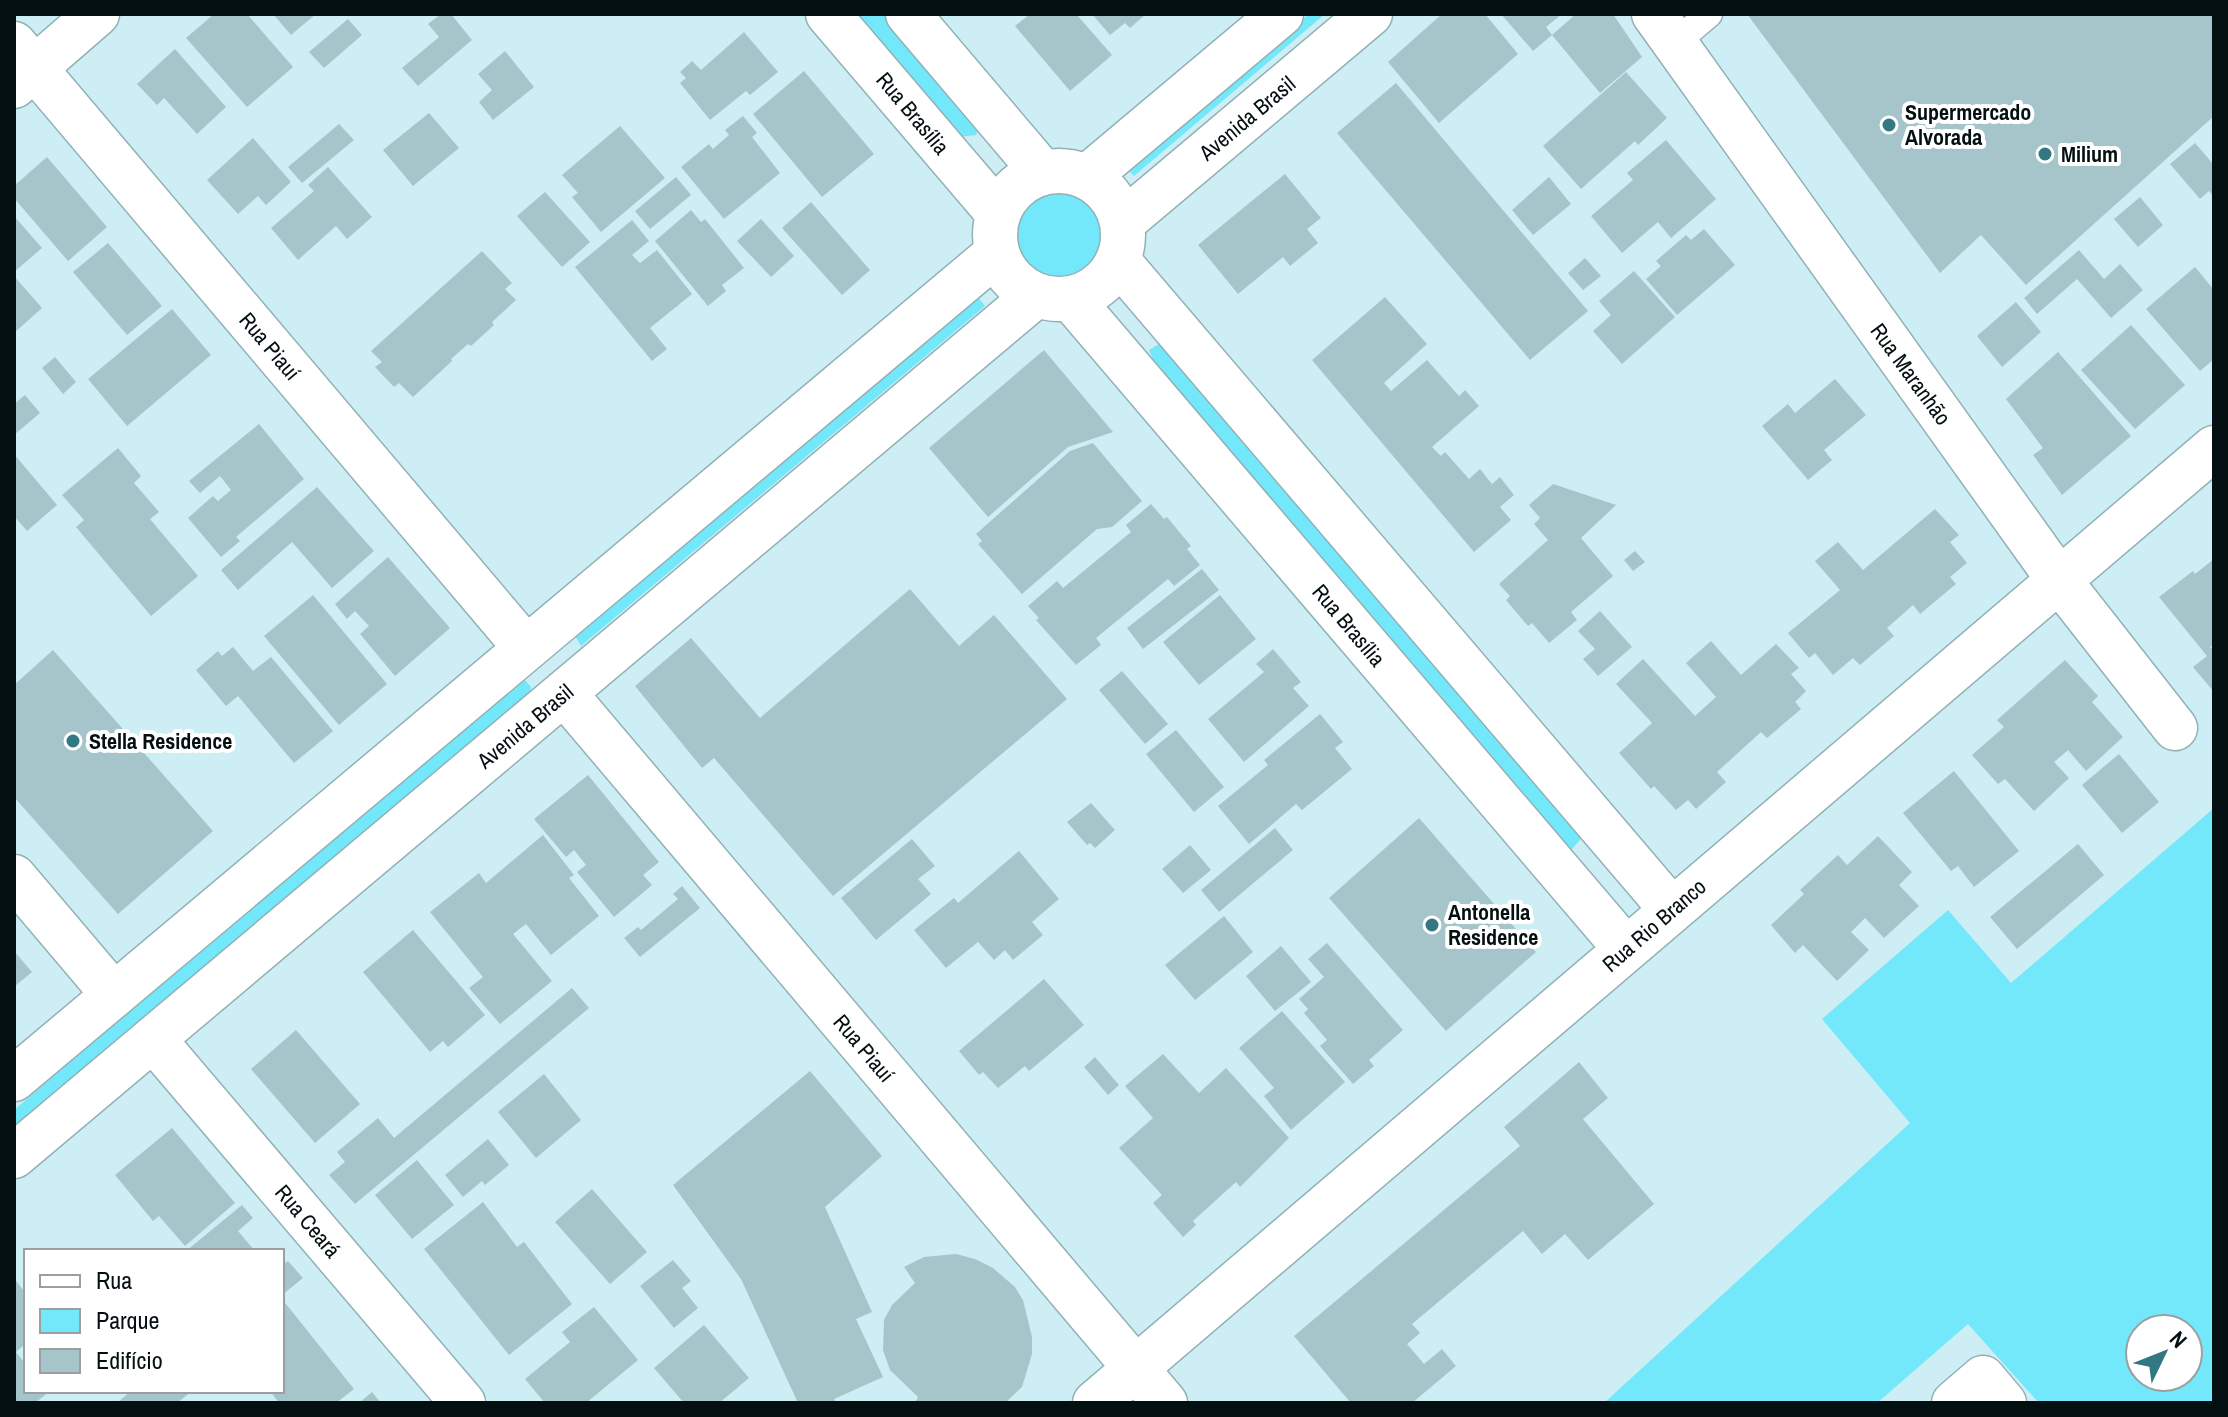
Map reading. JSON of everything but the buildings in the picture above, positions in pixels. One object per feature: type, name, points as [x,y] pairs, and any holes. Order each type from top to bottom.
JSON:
[{"type":"street","points":[[21,66],[97,14]]},
{"type":"street","name":"Rua Brasília","points":[[828,14],[997,232]]},
{"type":"street","points":[[908,14],[1043,173]]},
{"type":"street","points":[[1087,177],[1281,14]]},
{"type":"street","name":"Avenida Brasil","points":[[1121,242],[1370,14]]},
{"type":"street","name":"Rua Maranhão","points":[[1665,28],[2059,580],[2175,728]]},
{"type":"street","name":"Rua Piauí","points":[[21,66],[526,648]]},
{"type":"street","points":[[1065,171],[1087,177],[1103,188],[1115,203],[1121,242],[1108,278],[1092,291],[1054,298],[1018,286],[1005,271],[997,232],[1009,193],[1025,180],[1043,173],[1065,171]]},
{"type":"street","points":[[14,1079],[526,648],[997,232]]},
{"type":"street","points":[[1121,242],[1672,910]]},
{"type":"street","name":"Rua Brasília","points":[[1054,298],[1626,949]]},
{"type":"street","name":"Avenida Brasil","points":[[14,1156],[564,693],[1054,298]]},
{"type":"street","name":"Rua Rio Branco","points":[[1095,1403],[2214,448]]},
{"type":"street","name":"Rua Piauí","points":[[564,693],[1165,1403]]},
{"type":"street","points":[[14,877],[114,995]]},
{"type":"street","name":"Rua Ceará","points":[[153,1039],[463,1403]]},
{"type":"lane","points":[[1665,28],[1709,14]]},
{"type":"green space","points":[[854,14],[887,14],[978,130],[976,135],[959,137]]},
{"type":"green space","points":[[1309,14],[1325,14],[1134,176],[1126,168]]},
{"type":"green space","points":[[1059,192],[1082,199],[1094,211],[1101,234],[1094,257],[1082,269],[1059,276],[1036,269],[1024,257],[1017,234],[1024,211],[1036,199]]},
{"type":"green space","points":[[978,297],[985,306],[581,646],[575,636]]},
{"type":"green space","points":[[1164,341],[1580,833],[1580,840],[1572,849],[1568,849],[1154,362],[1149,350]]},
{"type":"green space","points":[[518,680],[526,681],[531,687],[530,696],[14,1136],[14,1110]]},
{"type":"green space","points":[[2214,808],[2214,1403],[2039,1403],[1968,1324],[1877,1403],[1604,1403],[1910,1123],[1822,1019],[1948,910],[2011,983]]},
{"type":"place","name":"Supermercado Alvorada","points":[[1889,125]]},
{"type":"place","name":"Milium","points":[[2045,154]]},
{"type":"place","name":"Stella Residence","points":[[73,741]]},
{"type":"place","name":"Antonella Residence","points":[[1432,925]]}]
